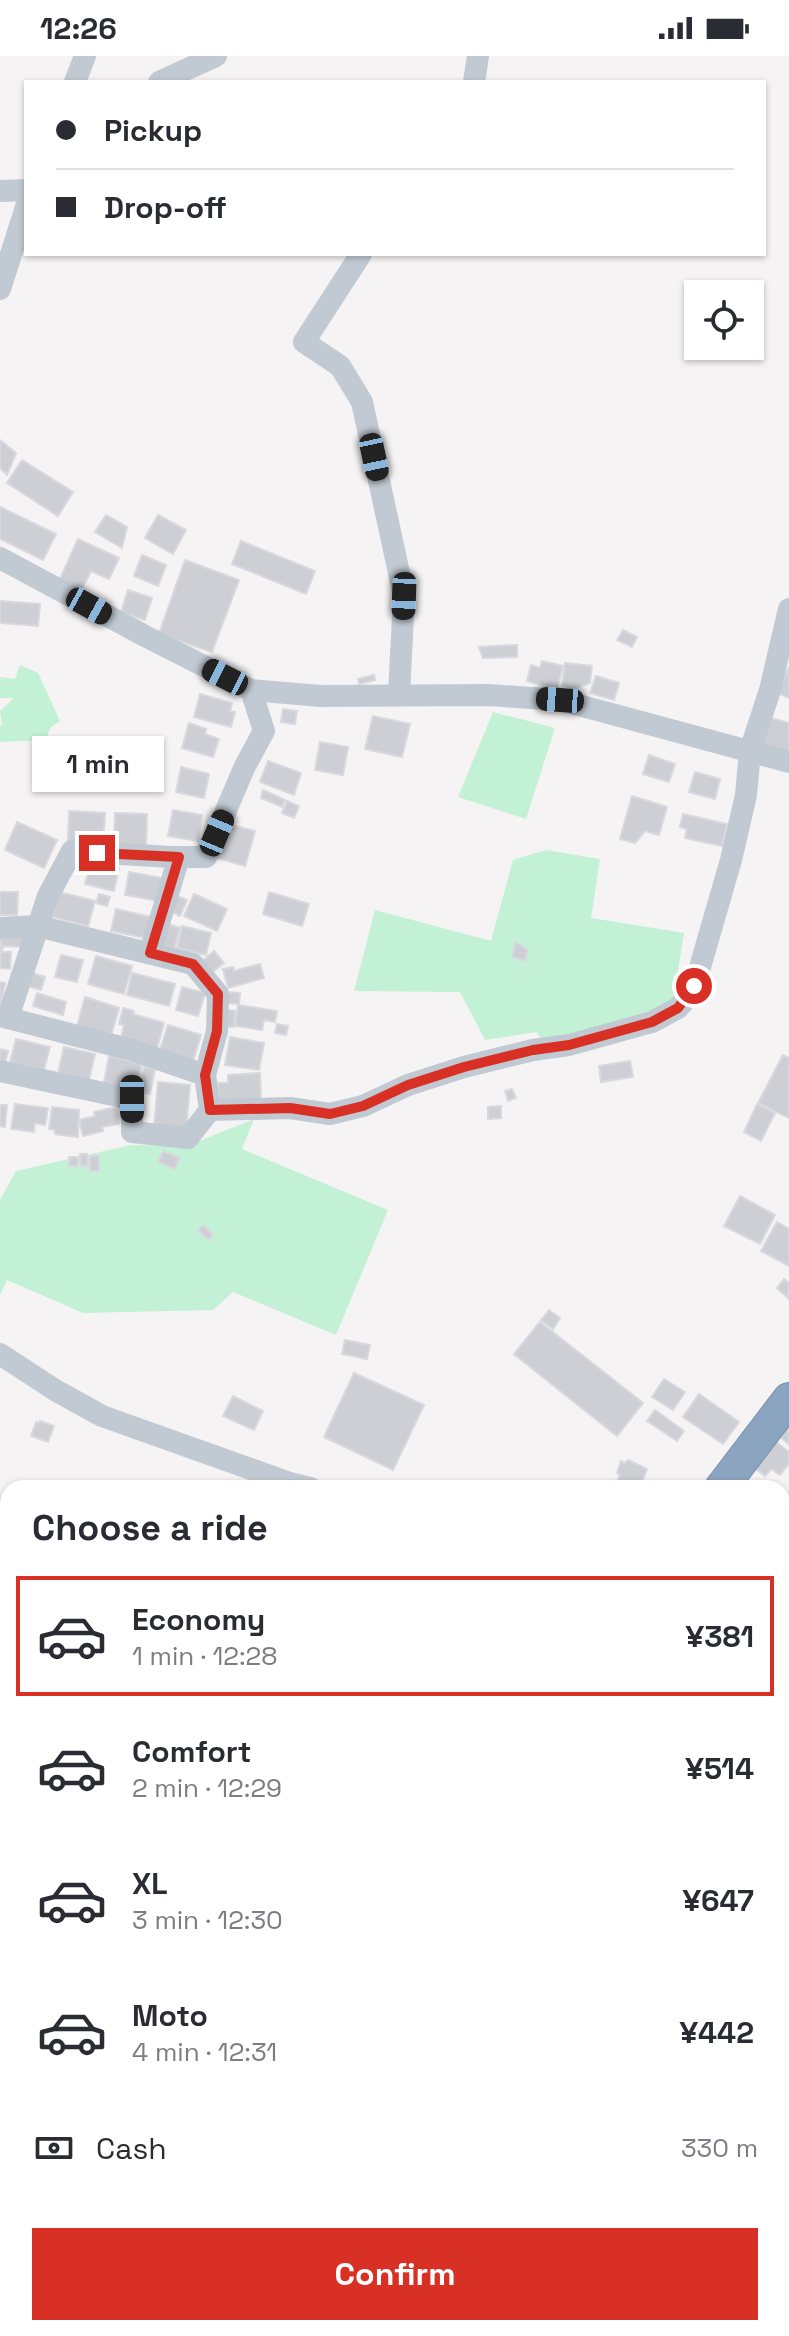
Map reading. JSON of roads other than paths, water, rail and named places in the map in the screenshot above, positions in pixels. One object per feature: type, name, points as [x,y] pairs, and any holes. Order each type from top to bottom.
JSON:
[{"type":"highway","points":[[727,1480],[789,1399]]},
{"type":"street","points":[[76,80],[85,56]]},
{"type":"street","points":[[163,80],[216,56]]},
{"type":"street","points":[[474,80],[478,56]]},
{"type":"street","points":[[0,191],[24,190]]},
{"type":"street","points":[[0,289],[24,213]]},
{"type":"street","points":[[360,256],[304,342],[340,366],[362,402],[404,596],[399,694]]},
{"type":"street","points":[[0,558],[251,690],[320,696],[488,695],[560,700],[789,762]]},
{"type":"street","points":[[210,1110],[290,1108],[330,1114],[363,1106],[408,1085],[464,1067],[533,1050],[569,1045],[652,1022],[678,1008],[698,974],[731,860],[746,795],[750,751],[770,690],[789,609]]},
{"type":"street","points":[[205,1075],[132,1050],[4,1017],[48,896],[72,851],[206,857],[245,766],[264,731],[251,690]]},
{"type":"street","points":[[150,953],[179,857]]},
{"type":"street","points":[[0,928],[37,926],[193,964],[218,994],[217,1031],[205,1075],[210,1110],[188,1138],[132,1132],[132,1099],[0,1071]]},
{"type":"street","points":[[0,1354],[102,1416],[282,1480]]}]
